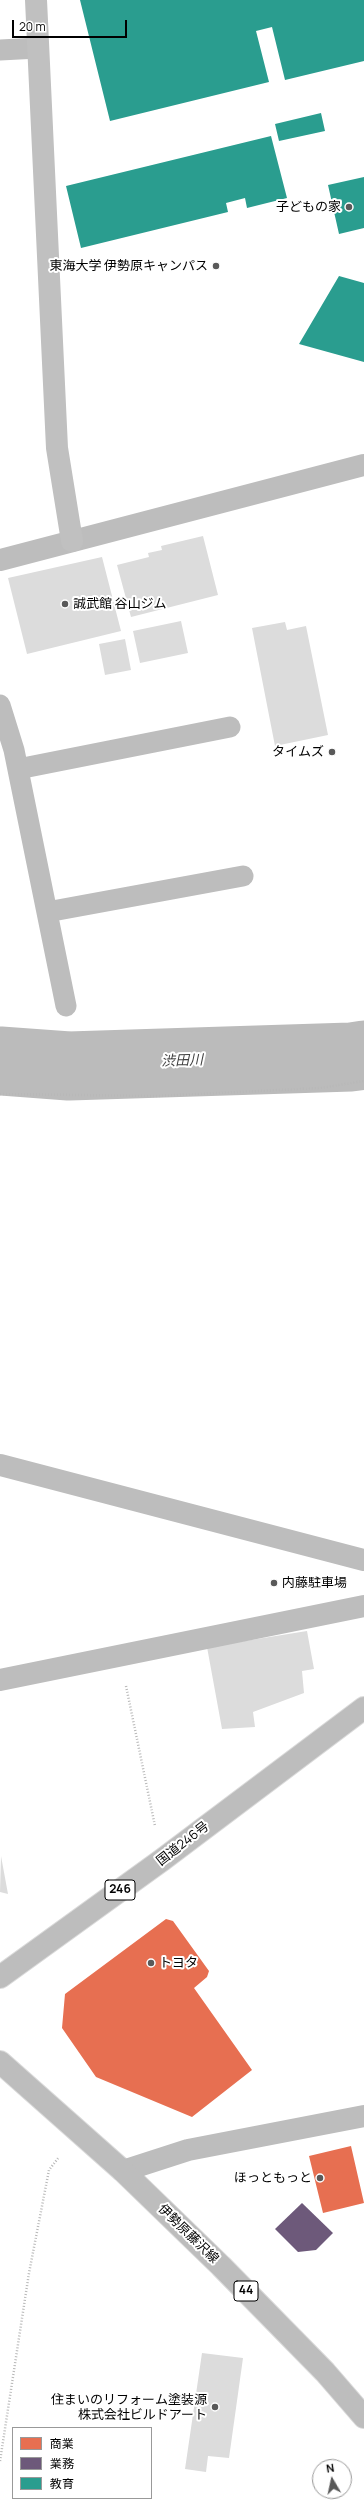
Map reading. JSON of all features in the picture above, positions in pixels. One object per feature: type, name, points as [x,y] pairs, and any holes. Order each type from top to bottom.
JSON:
[{"type":"main road","points":[[0,560],[364,465]]},
{"type":"main road","points":[[0,1465],[364,1560]]},
{"type":"main road","points":[[0,1680],[364,1606]]},
{"type":"main road","name":"国道246号","points":[[0,1977],[162,1860],[364,1708]]},
{"type":"main road","name":"伊勢原藤沢線","points":[[0,2062],[123,2171],[222,2266],[325,2372],[364,2417]]},
{"type":"main road","points":[[123,2171],[188,2150],[364,2116]]},
{"type":"street","points":[[36,0],[57,448],[72,541]]},
{"type":"lane","points":[[0,50],[38,48]]},
{"type":"lane","points":[[0,705],[18,769],[66,1006]]},
{"type":"lane","points":[[18,769],[230,727]]},
{"type":"lane","points":[[47,912],[243,876]]},
{"type":"path","points":[[0,1094],[156,1096],[320,1088],[364,1081]]},
{"type":"path","points":[[120,1656],[162,1860]]},
{"type":"path","points":[[0,2461],[29,2273],[49,2170],[77,2131]]},
{"type":"building: 商業","points":[[166,1919],[173,1921],[209,1971],[207,1977],[194,1988],[252,2070],[192,2117],[96,2077],[62,2028],[65,1994]]},
{"type":"building: 商業","points":[[351,2146],[364,2203],[323,2213],[309,2156]]},
{"type":"building: 業務","points":[[302,2203],[333,2233],[316,2250],[298,2252],[275,2229]]},
{"type":"building: 教育","points":[[80,0],[364,0],[364,61],[285,80],[272,27],[256,31],[269,82],[110,121]]},
{"type":"building: 教育","points":[[321,113],[325,131],[279,141],[275,124]]},
{"type":"building: 教育","points":[[271,136],[287,198],[247,208],[245,198],[226,203],[228,212],[81,248],[66,186]]},
{"type":"building: 教育","name":"子どもの家","points":[[364,177],[364,228],[339,234],[328,185]]},
{"type":"building: 教育","points":[[339,276],[364,283],[364,362],[299,344]]},
{"type":"building: その他","points":[[203,536],[218,595],[131,617],[117,565],[149,557],[148,553],[162,550],[161,546]]},
{"type":"building: その他","name":"誠武館 谷山ジム","points":[[102,557],[121,631],[27,654],[8,578]]},
{"type":"building: その他","points":[[181,621],[188,653],[140,663],[133,631]]},
{"type":"building: その他","points":[[285,622],[287,630],[306,626],[328,735],[275,746],[252,628]]},
{"type":"building: その他","points":[[125,639],[131,670],[105,675],[99,644]]},
{"type":"building: その他","points":[[307,1631],[314,1669],[302,1671],[304,1693],[253,1712],[255,1727],[222,1729],[207,1647]]},
{"type":"building: その他","points":[[1,1856],[8,1894],[0,1892]]},
{"type":"building: その他","name":"住まいのリフォーム塗装源 株式会社ビルドアート","points":[[202,2353],[243,2358],[229,2458],[208,2456],[206,2472],[185,2469]]},
{"type":"waterway","name":"渋田川","points":[[0,1061],[69,1066],[351,1057],[364,1055]]},
{"type":"place","name":"子どもの家","points":[[349,207]]},
{"type":"place","name":"東海大学 伊勢原キャンパス","points":[[216,266]]},
{"type":"place","name":"誠武館 谷山ジム","points":[[65,604]]},
{"type":"place","name":"タイムズ","points":[[332,752]]},
{"type":"place","name":"内藤駐車場","points":[[274,1583]]},
{"type":"place","name":"トヨタ","points":[[151,1963]]},
{"type":"place","name":"ほっともっと","points":[[320,2178]]},
{"type":"place","name":"住まいのリフォーム塗装源 株式会社ビルドアート","points":[[215,2407]]}]
